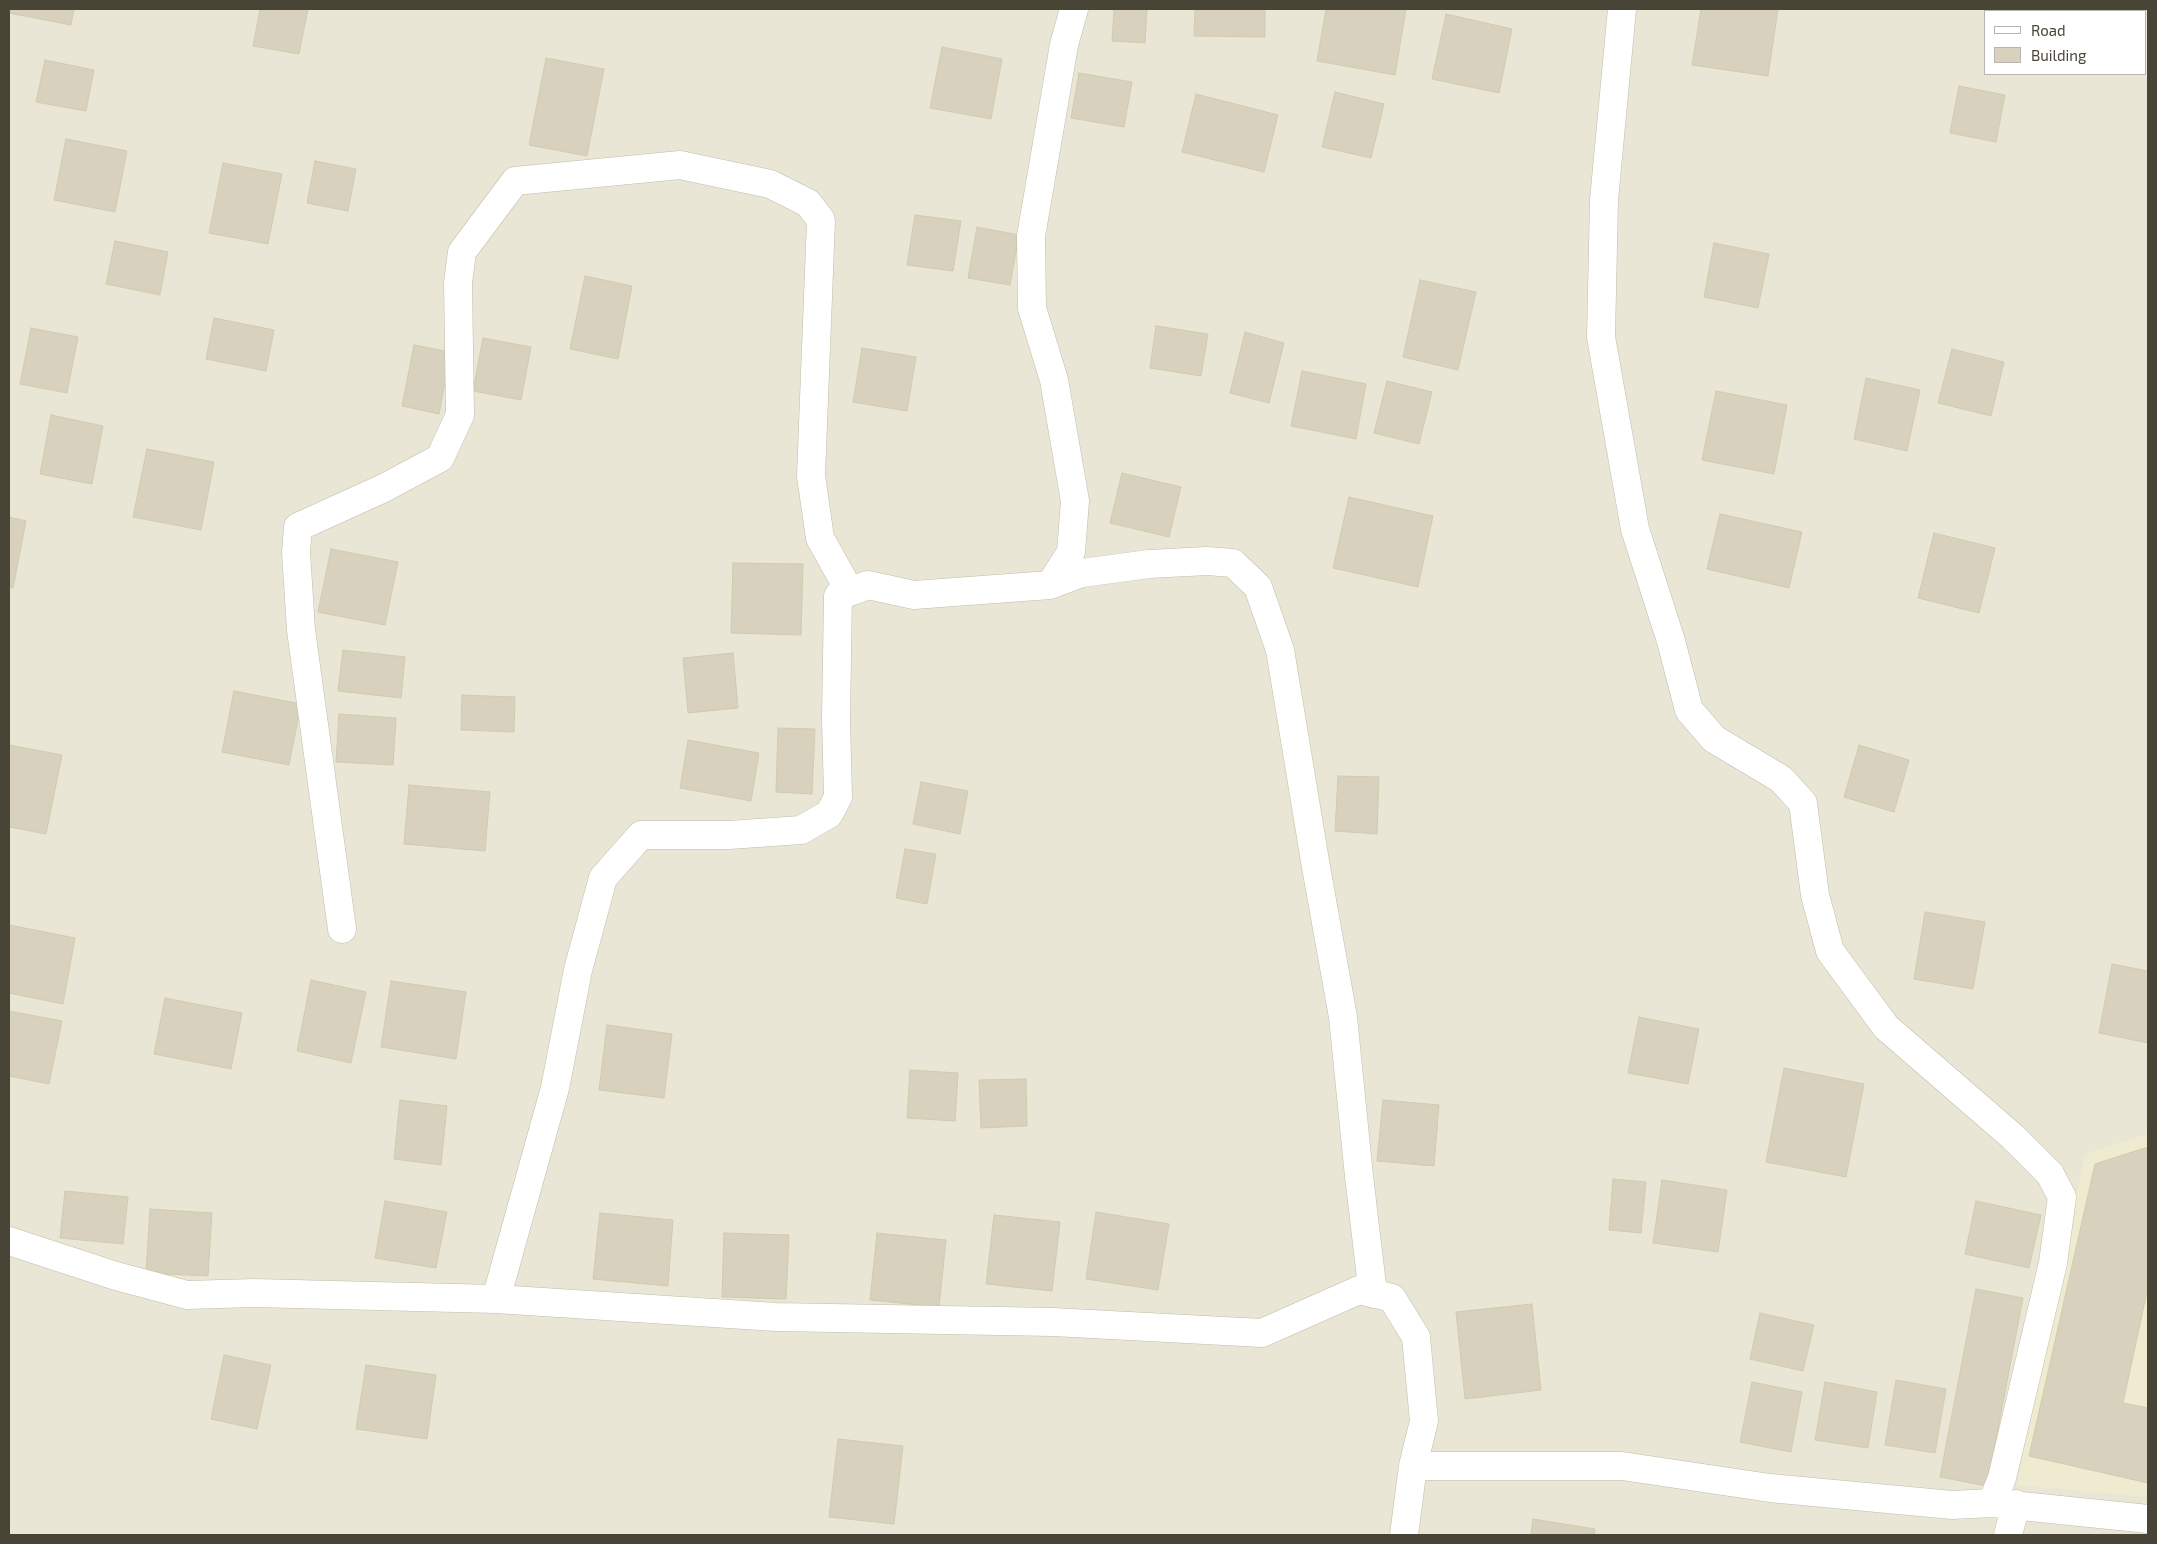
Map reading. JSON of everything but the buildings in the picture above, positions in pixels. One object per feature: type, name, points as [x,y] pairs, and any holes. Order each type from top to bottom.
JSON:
[{"type":"street","points":[[1050,585],[1071,552],[1075,501],[1054,380],[1032,308],[1031,236],[1062,54],[1074,9]]},
{"type":"street","points":[[1622,9],[1604,200],[1601,338],[1635,529],[1671,640],[1688,710],[1714,739],[1780,779],[1804,803],[1815,895],[1830,950],[1886,1027],[2013,1137],[2050,1174],[2062,1197],[2053,1263],[2002,1478],[2008,1535]]},
{"type":"street","points":[[342,929],[302,630],[296,552],[298,527],[384,488],[440,458],[460,415],[458,282],[462,252],[515,181],[680,165],[770,184],[808,203],[821,220],[811,476],[820,538],[850,592]]},
{"type":"street","points":[[496,1299],[555,1088],[578,970],[603,878],[641,835],[729,835],[801,830],[829,814],[838,797],[836,719],[838,596],[868,586],[914,595],[1050,585],[1082,573],[1149,564],[1207,561],[1233,563],[1258,587],[1280,650],[1343,1017],[1374,1294]]},
{"type":"street","points":[[9,1241],[116,1276],[187,1295],[254,1293],[496,1299],[776,1317],[1053,1322],[1262,1333],[1359,1290],[1392,1298],[1416,1337],[1424,1421],[1413,1466],[1404,1535]]},
{"type":"street","points":[[1413,1466],[1622,1466],[1770,1488],[1952,1504],[2004,1504],[2148,1519]]},
{"type":"shaded area","points":[[9,9],[2148,9],[2148,1535],[9,1535]]},
{"type":"shaded area","points":[[2148,1134],[2148,1497],[2017,1485],[2060,1268],[2085,1154]]}]
